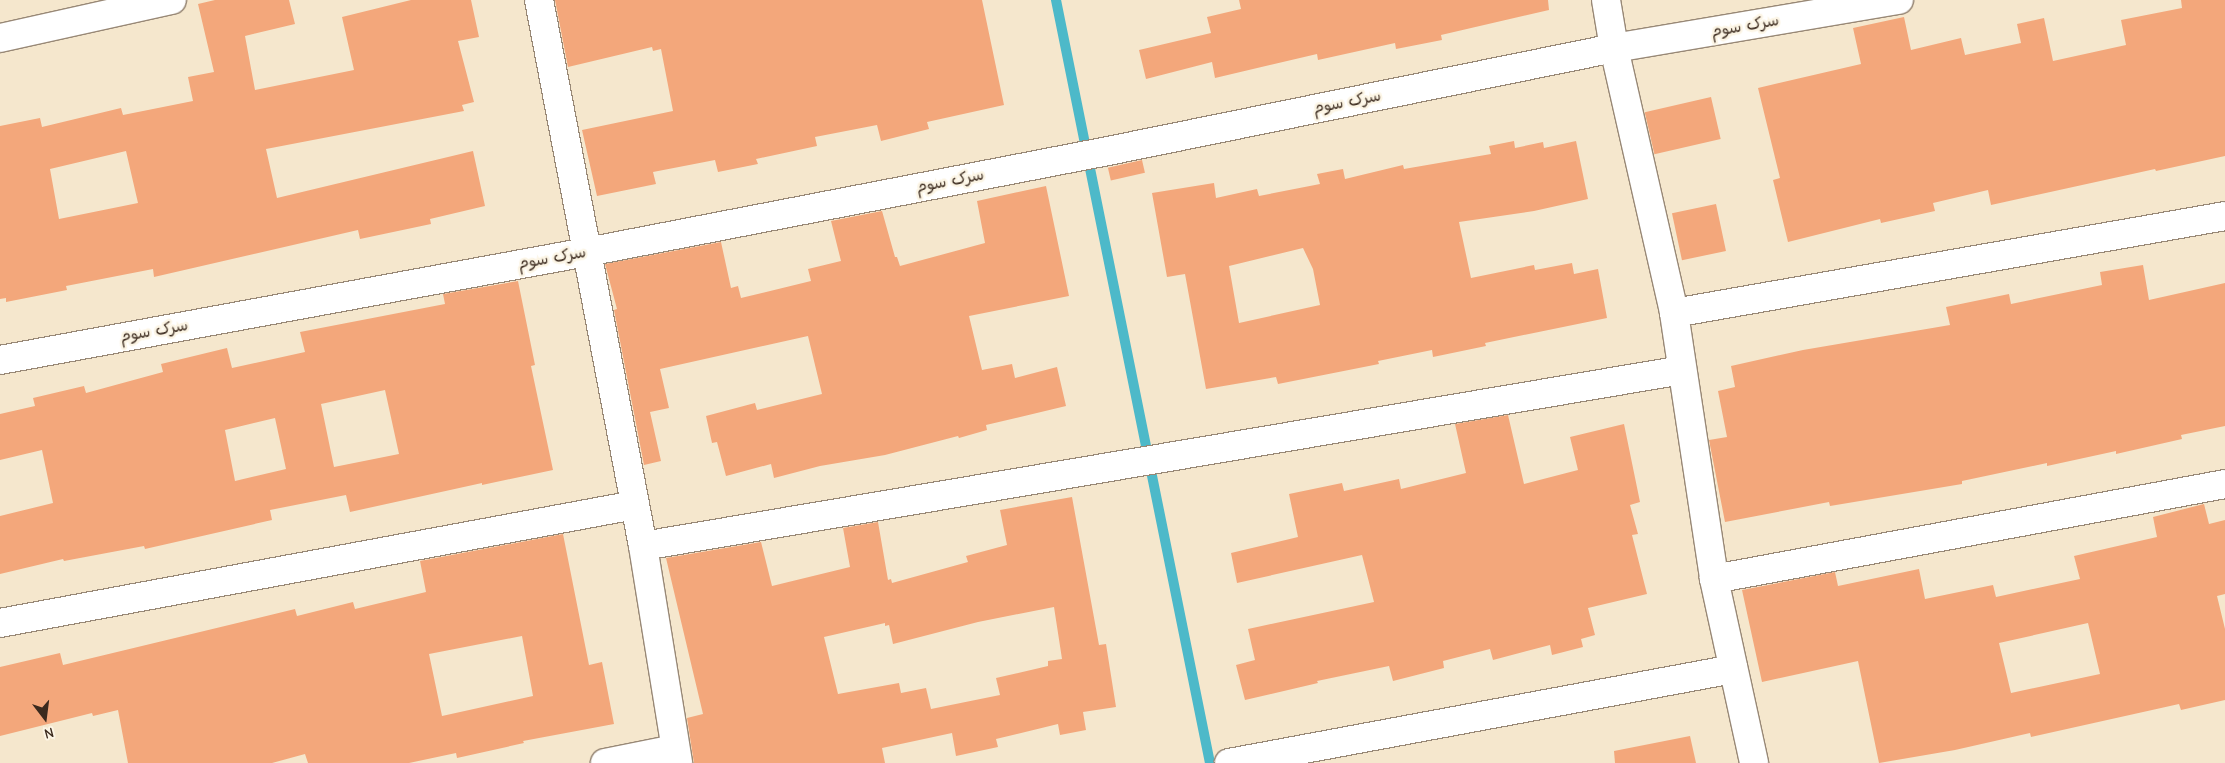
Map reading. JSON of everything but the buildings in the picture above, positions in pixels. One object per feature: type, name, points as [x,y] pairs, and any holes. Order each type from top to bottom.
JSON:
[{"type":"street","points":[[0,38],[172,0]]},
{"type":"street","points":[[540,0],[643,546],[677,756],[605,763]]},
{"type":"street","points":[[1606,0],[1614,48],[1674,312],[1714,579],[1754,763]]},
{"type":"street","name":"سرک سوم","points":[[0,360],[587,252],[1103,152],[1614,48],[1899,0]]},
{"type":"street","points":[[1674,312],[2225,216]]},
{"type":"street","points":[[643,546],[1682,370]]},
{"type":"street","points":[[1714,579],[2225,484]]},
{"type":"street","points":[[0,623],[635,505]]},
{"type":"street","points":[[1230,763],[1733,669]]},
{"type":"waterway","points":[[1056,0],[1210,763]]}]
